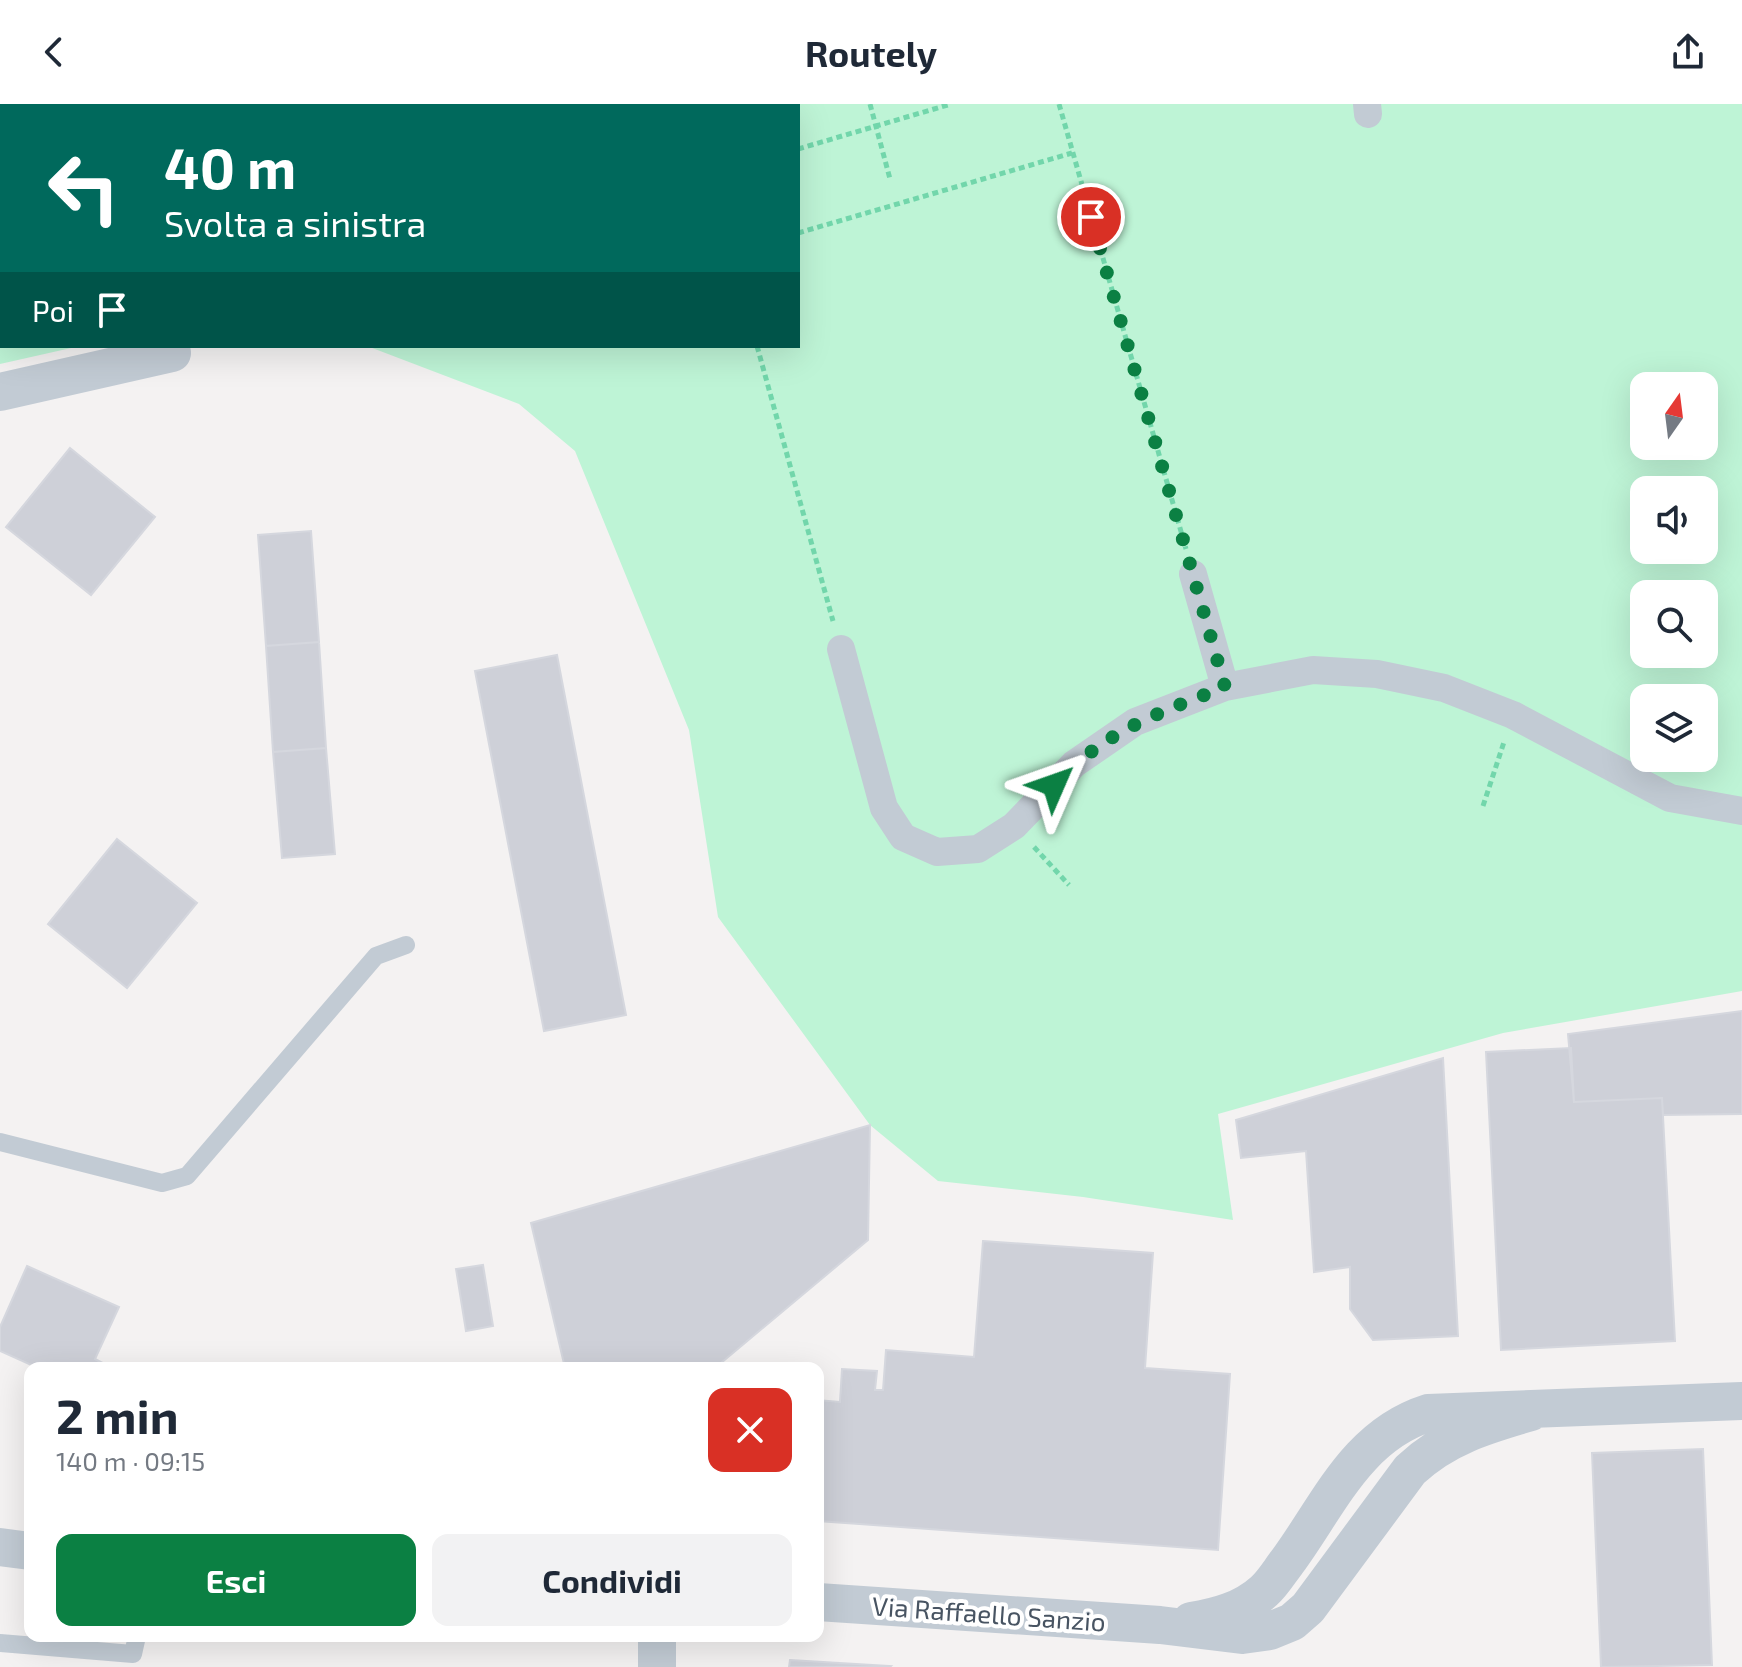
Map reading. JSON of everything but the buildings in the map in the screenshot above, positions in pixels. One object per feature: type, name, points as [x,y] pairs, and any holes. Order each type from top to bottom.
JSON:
[{"type":"street","points":[[0,392],[172,353]]},
{"type":"street","points":[[1193,574],[1225,687]]},
{"type":"street","points":[[841,649],[884,808],[903,837],[937,852],[978,849],[1014,826],[1074,764],[1135,722],[1225,687],[1313,670],[1377,674],[1444,688],[1513,715],[1670,798],[1742,811]]},
{"type":"street","points":[[1160,1625],[1218,1617],[1265,1591],[1344,1476],[1377,1438],[1403,1421],[1428,1413],[1531,1412],[1742,1401]]},
{"type":"street","points":[[1160,1625],[1242,1635],[1270,1631],[1292,1622],[1308,1608],[1410,1470],[1428,1453],[1482,1426],[1531,1412]]},
{"type":"street","points":[[0,1547],[24,1550]]},
{"type":"street","name":"Via Raffaello Sanzio","points":[[824,1602],[1160,1625]]},
{"type":"street","points":[[657,1642],[657,1667]]},
{"type":"lane","points":[[0,1142],[162,1183],[187,1176],[376,956],[406,945]]},
{"type":"lane","points":[[0,1643],[133,1654],[136,1642]]},
{"type":"path","points":[[870,104],[890,179]]},
{"type":"path","points":[[800,148],[951,104]]},
{"type":"path","points":[[1059,104],[1193,574]]},
{"type":"path","points":[[800,232],[1072,153]]},
{"type":"path","points":[[758,348],[841,649]]},
{"type":"path","points":[[1483,806],[1513,715]]},
{"type":"path","points":[[1014,826],[1069,885]]},
{"type":"green space","points":[[800,104],[1742,104],[1742,991],[1503,1033],[1218,1114],[1233,1220],[1083,1197],[938,1181],[870,1125],[718,917],[689,730],[575,451],[519,404],[372,348],[800,348]]},
{"type":"green space","points":[[0,348],[71,348],[0,364]]},
{"type":"route","points":[[1054,785],[1074,764],[1135,722],[1225,687],[1091,217]]}]
